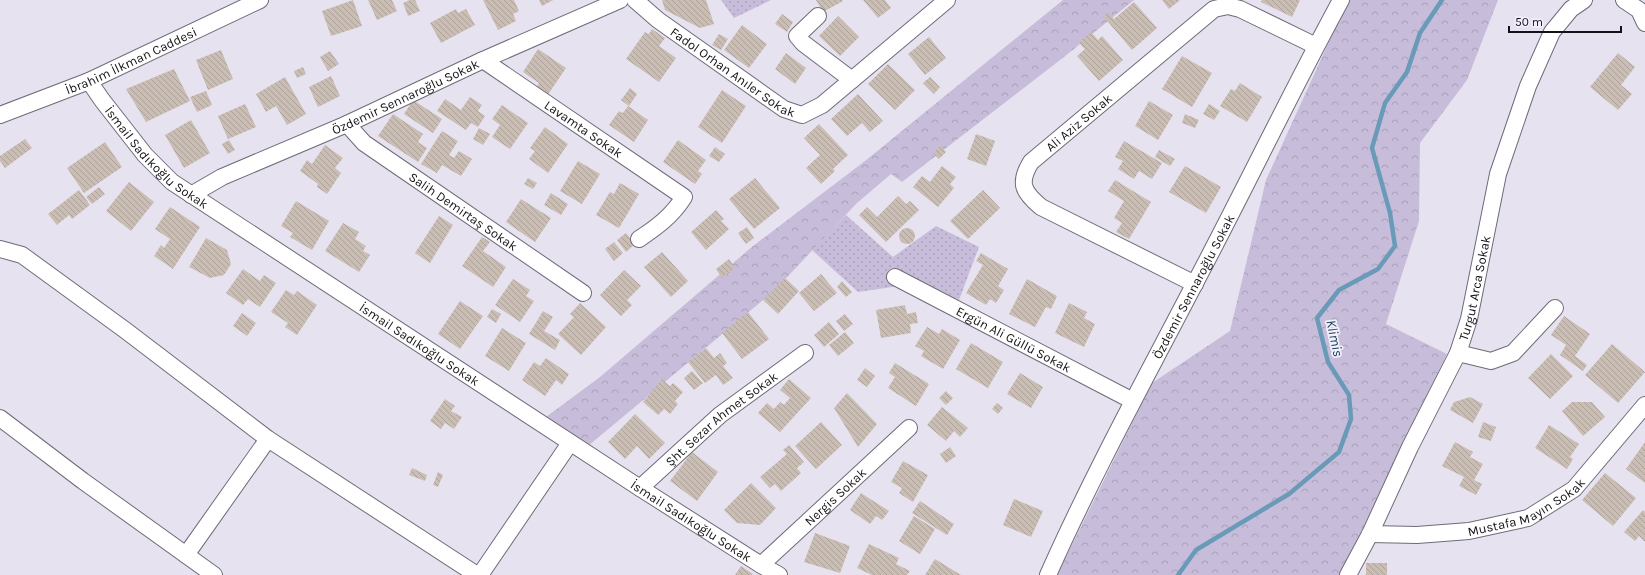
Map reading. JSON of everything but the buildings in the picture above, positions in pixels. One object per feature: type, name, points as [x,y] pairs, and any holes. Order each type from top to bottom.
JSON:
[{"type":"street","name":"İbrahim İlkman Caddesi","points":[[0,115],[89,81],[260,0]]},
{"type":"street","name":"Özdemir Sennaroğlu Sokak","points":[[191,195],[222,177],[347,124],[483,60],[620,0]]},
{"type":"street","name":"Fadol Orhan Anıler Sokak","points":[[635,0],[658,20],[784,109],[802,115],[822,105],[947,0]]},
{"type":"street","name":"Özdemir Sennaroğlu Sokak","points":[[1048,575],[1065,536],[1133,401],[1195,284],[1316,46],[1342,0]]},
{"type":"street","name":"Turgut Arca Sokak","points":[[1348,575],[1370,534],[1410,447],[1458,353],[1469,319],[1498,174],[1528,86],[1552,32],[1571,9],[1584,0]]},
{"type":"street","points":[[1624,0],[1639,10],[1645,23]]},
{"type":"street","name":"Ali Aziz Sokak","points":[[1195,284],[1041,207],[1026,191],[1023,182],[1024,173],[1031,162],[1214,9],[1228,6],[1240,9],[1316,46]]},
{"type":"street","points":[[818,16],[797,36],[803,43],[852,80]]},
{"type":"street","name":"Lavamta Sokak","points":[[483,60],[684,197],[677,209],[665,222],[639,239]]},
{"type":"street","name":"İsmail Sadıkoğlu Sokak","points":[[89,81],[145,155],[172,182],[570,443],[779,575]]},
{"type":"street","points":[[0,122],[27,105]]},
{"type":"street","name":"Salih Demirtaş Sokak","points":[[347,124],[364,143],[583,293]]},
{"type":"street","points":[[0,249],[22,255],[125,330],[268,439],[479,575],[570,443]]},
{"type":"street","name":"Ergün Ali Güllü Sokak","points":[[895,277],[1133,401]]},
{"type":"street","points":[[1458,353],[1491,361],[1513,353],[1555,308]]},
{"type":"street","name":"Şht. Sezar Ahmet Sokak","points":[[640,488],[720,415],[805,353]]},
{"type":"street","name":"Mustafa Mayın Sokak","points":[[1370,534],[1417,535],[1470,531],[1528,518],[1574,489],[1645,405]]},
{"type":"street","points":[[0,418],[214,575]]},
{"type":"street","name":"Nergis Sokak","points":[[761,565],[909,428]]},
{"type":"street","points":[[186,555],[268,439]]},
{"type":"green space","points":[[721,0],[771,0],[734,18]]},
{"type":"green space","points":[[1063,0],[1134,0],[1064,57],[902,182],[891,174],[857,203],[774,291],[588,446],[546,417],[600,377],[753,246],[865,161]]},
{"type":"green space","points":[[1348,0],[1498,0],[1467,80],[1420,143],[1419,221],[1386,324],[1447,354],[1355,544],[1355,575],[1057,575],[1152,383],[1230,331],[1266,180]]},
{"type":"green space","points":[[846,215],[893,257],[936,226],[979,247],[959,300],[920,283],[858,292],[812,250]]},
{"type":"waterway","name":"Klimis","points":[[1178,575],[1196,550],[1289,494],[1339,452],[1351,419],[1349,395],[1328,362],[1317,318],[1339,290],[1378,269],[1395,246],[1390,213],[1372,148],[1385,103],[1407,72],[1420,33],[1442,0]]}]
